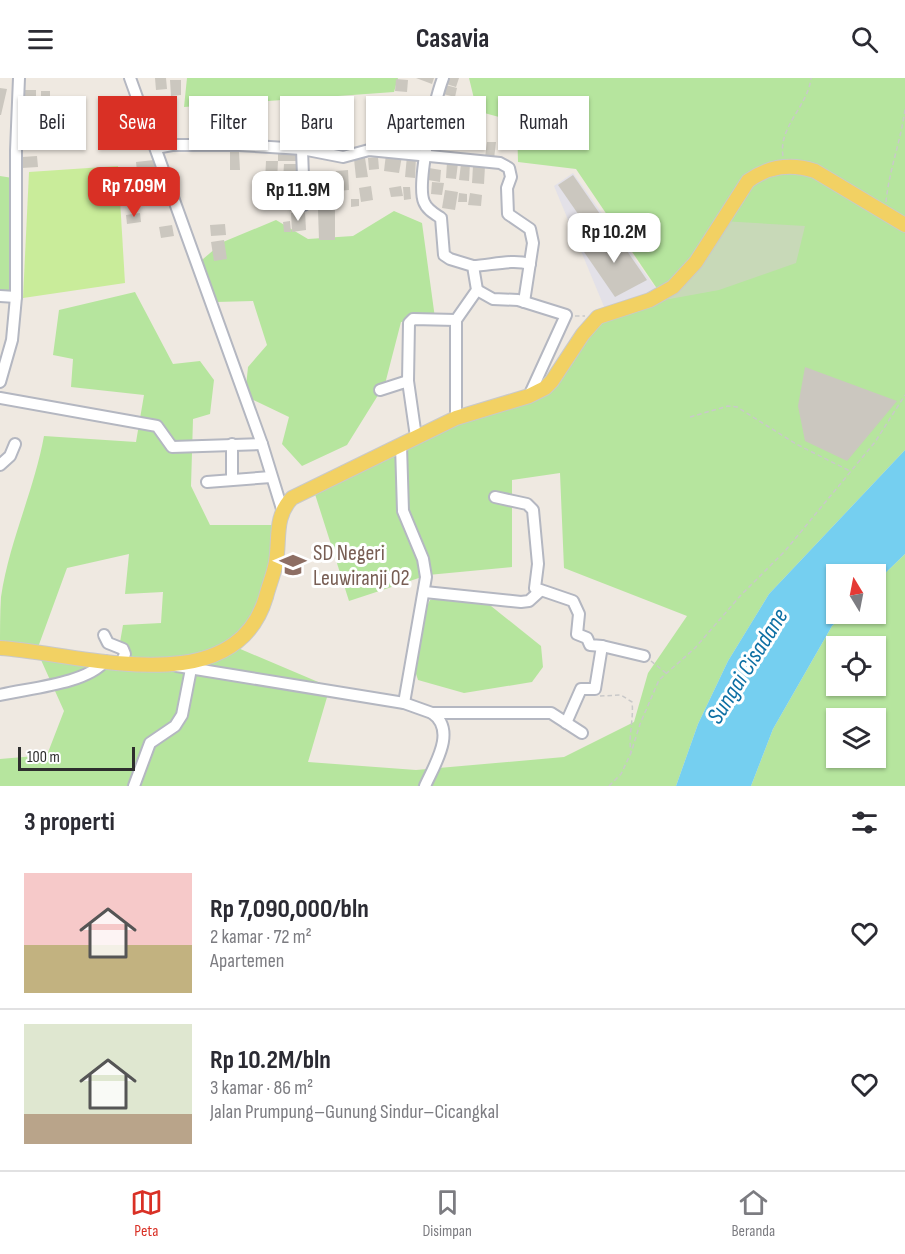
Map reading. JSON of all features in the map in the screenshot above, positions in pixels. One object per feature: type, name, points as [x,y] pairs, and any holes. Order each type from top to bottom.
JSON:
[{"type":"main road","points":[[0,648],[121,663],[171,665],[217,656],[235,644],[253,624],[264,604],[276,562],[282,509],[292,498],[456,418],[529,396],[552,381],[583,334],[598,317],[650,300],[673,287],[696,262],[748,181],[759,173],[784,166],[801,166],[815,171],[905,225]]},
{"type":"street","points":[[0,375],[12,340],[16,297],[16,151],[19,78]]},
{"type":"street","points":[[130,78],[137,96]]},
{"type":"street","points":[[442,78],[434,102],[422,183],[423,201],[428,209],[441,218],[444,255],[450,260],[474,267],[498,266],[516,260],[530,264]]},
{"type":"street","points":[[177,145],[280,148]]},
{"type":"street","points":[[157,150],[262,444],[282,509]]},
{"type":"street","points":[[302,150],[304,205]]},
{"type":"street","points":[[307,150],[343,157],[369,150],[500,163],[509,168],[511,177],[507,188],[508,214],[530,229],[533,243],[524,302]]},
{"type":"street","points":[[456,418],[456,320],[477,290],[474,267]]},
{"type":"street","points":[[477,290],[493,299],[524,302],[566,315],[529,396]]},
{"type":"street","points":[[0,296],[16,297]]},
{"type":"street","points":[[416,437],[408,381],[409,323],[413,319],[456,320]]},
{"type":"street","points":[[380,390],[408,381]]},
{"type":"street","points":[[0,398],[157,426],[172,447],[262,444]]},
{"type":"street","points":[[0,465],[10,456],[15,444]]},
{"type":"street","points":[[232,444],[232,478]]},
{"type":"street","points":[[401,445],[403,511],[423,559],[425,592],[404,704]]},
{"type":"street","points":[[207,482],[232,478],[271,477]]},
{"type":"street","points":[[495,497],[527,504],[533,510],[537,564],[534,583],[540,591],[573,601],[579,614],[577,634],[587,638],[590,645],[644,656]]},
{"type":"street","points":[[425,592],[521,602],[530,601],[540,591]]},
{"type":"street","points":[[104,635],[108,643],[123,649],[121,663]]},
{"type":"street","points":[[566,723],[581,689],[595,689],[602,646]]},
{"type":"street","points":[[0,695],[82,676],[99,668],[105,661]]},
{"type":"street","points":[[171,665],[404,704],[432,713],[551,713],[582,733]]},
{"type":"street","points":[[134,786],[150,742],[175,726],[182,715],[191,669]]},
{"type":"street","points":[[425,786],[442,746],[444,728],[440,719],[432,713]]},
{"type":"path","points":[[784,166],[781,146],[795,114],[806,97],[811,78]]},
{"type":"path","points":[[884,213],[890,167],[902,130],[905,109]]},
{"type":"path","points":[[566,315],[598,317]]},
{"type":"path","points":[[609,786],[621,774],[631,753],[640,724],[659,680],[695,648],[741,595],[785,551],[874,442],[905,395]]},
{"type":"path","points":[[690,417],[728,406],[737,407],[796,444],[850,472]]},
{"type":"path","points":[[644,656],[667,673]]},
{"type":"path","points":[[595,689],[597,695],[621,695],[632,702],[633,718],[629,741],[631,753]]},
{"type":"shaded area","points":[[573,173],[657,290],[605,309],[554,186]]},
{"type":"green space","points":[[187,78],[398,78],[394,92],[338,96],[280,96],[280,100],[268,101],[268,96],[189,96],[189,107],[184,107]]},
{"type":"green space","points":[[469,78],[905,78],[905,450],[769,594],[728,661],[698,724],[676,786],[0,786],[0,759],[47,755],[64,711],[37,651],[0,648],[1,597],[5,577],[44,436],[136,442],[144,395],[71,387],[73,359],[53,355],[59,310],[135,292],[173,364],[200,361],[214,380],[210,414],[193,419],[191,486],[210,525],[281,525],[255,630],[238,648],[330,687],[308,762],[416,770],[564,757],[634,722],[648,673],[687,616],[564,568],[560,473],[512,480],[512,567],[428,575],[349,601],[314,491],[443,426],[543,391],[577,337],[603,319],[664,299],[576,169],[518,162],[518,150],[589,150],[589,96],[498,96],[498,117],[486,113],[486,96],[473,96]],"holes":[[[129,554],[125,594],[163,592],[161,623],[123,625],[116,665],[37,650],[67,568]]]},
{"type":"green space","points":[[118,166],[125,283],[23,298],[29,172]]},
{"type":"green space","points":[[0,176],[19,179],[11,302],[0,303]]},
{"type":"green space","points":[[394,211],[422,223],[435,318],[401,322],[385,384],[347,445],[302,466],[282,444],[289,417],[245,396],[248,367],[267,345],[253,301],[216,302],[196,265],[223,242],[276,220],[308,239],[353,236]]},
{"type":"green space","points":[[722,221],[805,226],[796,263],[719,290],[664,300]]},
{"type":"green space","points":[[905,554],[905,786],[751,786],[773,729],[826,636],[826,696],[886,696],[886,636],[826,636],[834,624],[886,624],[886,572]]},
{"type":"green space","points":[[453,592],[486,602],[541,646],[543,667],[532,682],[464,693],[418,680],[407,646],[430,600]]},
{"type":"water","name":"Sungai Cisadane","points":[[905,450],[905,554],[886,572],[886,564],[826,564],[826,624],[834,624],[773,729],[751,786],[676,786],[698,724],[728,661],[769,594]]},
{"type":"building","points":[[155,78],[166,78],[167,89],[156,90]]},
{"type":"building","points":[[416,78],[434,78],[432,84]]},
{"type":"building","points":[[449,78],[459,78],[456,87],[446,84]]},
{"type":"building","points":[[396,79],[408,80],[407,92],[395,91]]},
{"type":"building","points":[[170,80],[181,80],[181,95],[171,96]]},
{"type":"building","points":[[442,84],[457,88],[455,96],[439,93]]},
{"type":"building","points":[[0,88],[7,89],[1,115],[0,115]]},
{"type":"building","points":[[24,90],[36,90],[36,96],[24,96]]},
{"type":"building","points":[[41,91],[50,91],[50,96],[41,96]]},
{"type":"building","points":[[487,142],[496,142],[494,159],[485,158]]},
{"type":"building","points":[[278,151],[298,152],[298,161],[278,161]]},
{"type":"building","points":[[230,152],[239,152],[240,170],[230,170]]},
{"type":"building","points":[[386,154],[402,156],[399,173],[384,171]]},
{"type":"building","points":[[37,156],[38,167],[22,168],[22,157]]},
{"type":"building","points":[[407,156],[416,157],[415,178],[405,177]]},
{"type":"building","points":[[378,157],[379,169],[369,170],[368,158]]},
{"type":"building","points":[[365,158],[368,177],[356,178],[354,159]]},
{"type":"building","points":[[154,160],[155,168],[137,171],[136,162]]},
{"type":"building","points":[[266,161],[278,161],[277,182],[265,181]]},
{"type":"building","points":[[447,162],[458,163],[456,179],[446,178]]},
{"type":"building","points":[[284,164],[297,164],[297,181],[283,180]]},
{"type":"building","points":[[461,164],[470,164],[469,181],[459,180]]},
{"type":"building","points":[[473,166],[485,166],[484,184],[472,183]]},
{"type":"building","points":[[429,168],[441,170],[440,182],[428,180]]},
{"type":"building","points":[[348,170],[349,190],[338,191],[336,171]]},
{"type":"building","points":[[136,173],[138,191],[123,193],[121,175]]},
{"type":"building","points":[[573,175],[600,214],[585,224],[558,185]]},
{"type":"building","points":[[432,182],[444,183],[442,195],[431,194]]},
{"type":"building","points":[[371,186],[373,200],[361,202],[359,188]]},
{"type":"building","points":[[401,186],[403,196],[391,197],[389,188]]},
{"type":"building","points":[[403,187],[410,187],[411,199],[404,200]]},
{"type":"building","points":[[445,190],[458,192],[455,210],[442,208]]},
{"type":"building","points":[[288,192],[299,192],[299,205],[288,204]]},
{"type":"building","points":[[316,193],[332,196],[330,207],[314,203]]},
{"type":"building","points":[[459,193],[467,194],[467,202],[458,202]]},
{"type":"building","points":[[470,193],[482,195],[481,206],[468,205]]},
{"type":"building","points":[[351,199],[359,199],[359,206],[351,207]]},
{"type":"building","points":[[318,210],[335,210],[335,240],[319,240]]},
{"type":"building","points":[[305,211],[306,230],[292,232],[291,213]]},
{"type":"building","points":[[140,213],[141,222],[127,224],[126,215]]},
{"type":"building","points":[[290,221],[291,232],[284,232],[283,222]]},
{"type":"building","points":[[225,224],[226,235],[211,236],[210,225]]},
{"type":"building","points":[[172,225],[174,236],[161,238],[159,227]]},
{"type":"building","points":[[612,229],[647,280],[615,297],[582,249]]},
{"type":"building","points":[[224,240],[227,259],[214,261],[211,242]]},
{"type":"building","points":[[805,367],[897,401],[847,461],[805,441],[798,406]]},
{"type":"place","name":"SD Negeri Leuwiranji 02","points":[[293,565]]}]
